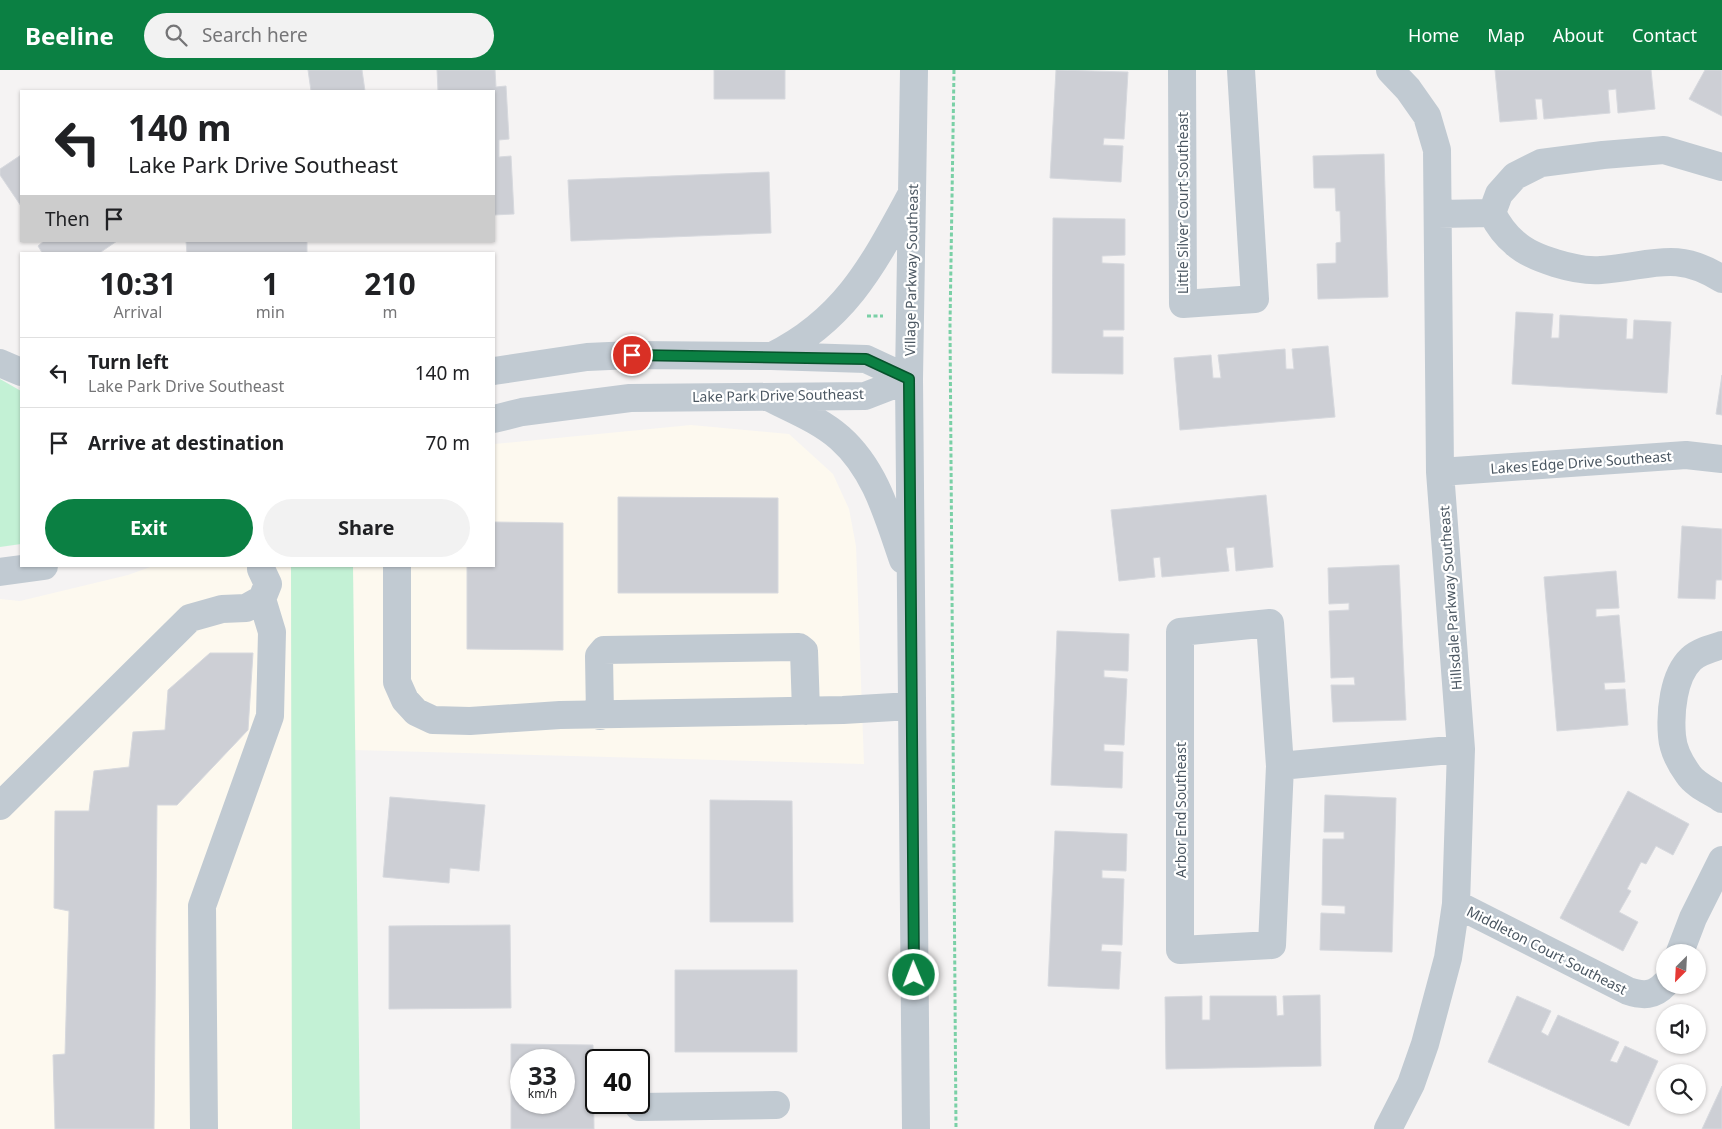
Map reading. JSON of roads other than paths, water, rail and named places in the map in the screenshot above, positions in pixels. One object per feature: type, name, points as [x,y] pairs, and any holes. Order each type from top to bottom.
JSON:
[{"type":"street","name":"Village Parkway Southeast","points":[[914,70],[909,379],[916,1129]]},
{"type":"street","name":"Little Silver Court Southeast","points":[[1182,70],[1183,304],[1255,299],[1241,70]]},
{"type":"street","name":"Hillsdale Parkway Southeast","points":[[1388,1129],[1411,1084],[1425,1044],[1448,958],[1456,904],[1461,749],[1440,472],[1436,150],[1427,116],[1408,89],[1390,70]]},
{"type":"street","points":[[1722,167],[1664,150],[1541,163],[1515,176],[1499,194],[1492,213],[1500,228],[1516,245],[1532,254],[1580,270],[1601,270],[1654,262],[1676,262],[1691,264],[1722,279]]},
{"type":"street","points":[[771,356],[795,344],[817,329],[842,306],[882,247],[913,193]]},
{"type":"street","points":[[1438,214],[1492,213]]},
{"type":"street","points":[[495,371],[546,362],[596,357],[771,356],[866,359],[909,379]]},
{"type":"street","points":[[0,363],[20,372]]},
{"type":"street","name":"Lake Park Drive Southeast","points":[[495,419],[522,412],[630,398],[865,396],[909,379]]},
{"type":"street","points":[[764,396],[817,422],[840,438],[860,459],[878,490],[910,580]]},
{"type":"street","name":"Lakes Edge Drive Southeast","points":[[1440,472],[1686,455],[1722,459]]},
{"type":"street","points":[[0,572],[37,567]]},
{"type":"street","points":[[397,567],[397,682],[405,700],[416,712],[433,720],[470,721],[560,715],[600,716],[806,711],[911,706]]},
{"type":"street","points":[[204,1129],[202,906],[270,716],[272,632],[262,600],[268,584],[261,569]]},
{"type":"street","points":[[0,806],[190,618],[222,609],[246,608],[262,600]]},
{"type":"street","name":"Arbor End Southeast","points":[[1270,623],[1280,766],[1272,945],[1180,950],[1180,632],[1270,623]]},
{"type":"street","points":[[1722,645],[1692,658],[1682,669],[1676,688],[1672,729],[1678,759],[1690,777],[1722,799]]},
{"type":"street","points":[[600,716],[599,656],[604,650],[799,647],[804,651],[806,711]]},
{"type":"street","points":[[1280,766],[1461,749]]},
{"type":"street","points":[[1683,944],[1693,918],[1722,860]]},
{"type":"street","name":"Middleton Court Southeast","points":[[1456,904],[1628,991],[1641,995],[1656,991]]},
{"type":"street","points":[[650,1107],[776,1105]]}]
